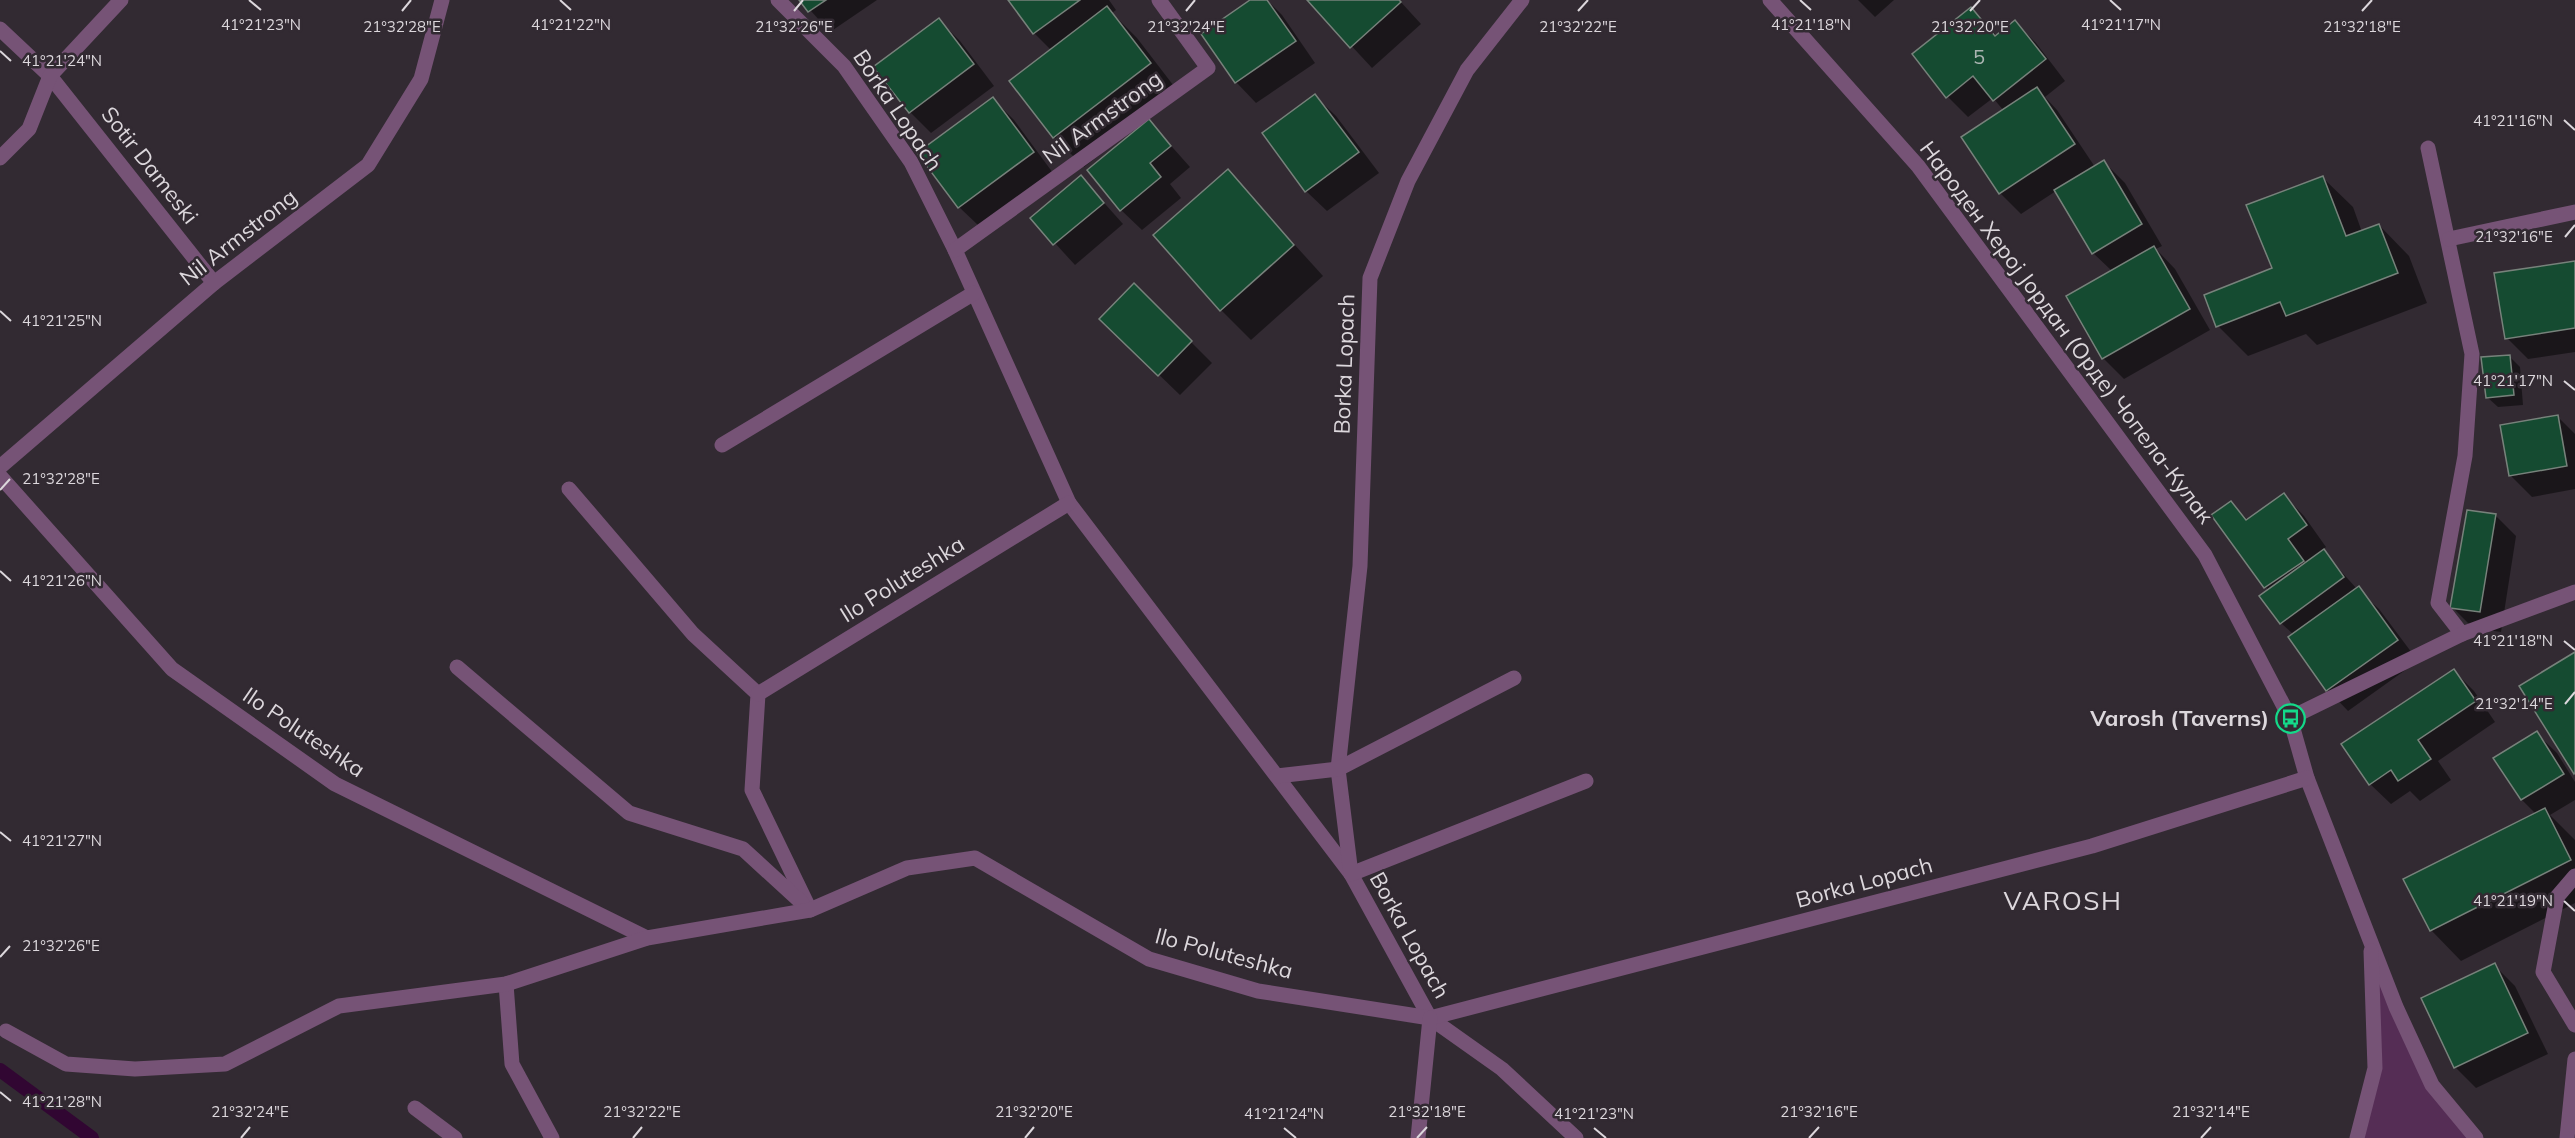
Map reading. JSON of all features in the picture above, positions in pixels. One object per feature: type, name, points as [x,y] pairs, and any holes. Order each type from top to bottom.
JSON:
[{"type":"street","points":[[0,158],[29,129],[50,75],[121,0]]},
{"type":"street","name":"Nil Armstrong","points":[[0,466],[214,283],[368,165],[421,79],[442,0]]},
{"type":"street","name":"Borka Lopach","points":[[778,0],[844,66],[911,162],[975,293],[1069,503],[1351,874],[1430,1018],[1502,1069],[1576,1138]]},
{"type":"street","name":"Nil Armstrong","points":[[955,250],[1208,68],[1159,0]]},
{"type":"street","name":"Borka Lopach","points":[[1351,874],[1338,769],[1360,566],[1371,278],[1408,181],[1467,70],[1522,0]]},
{"type":"street","name":"Народен Херој Јордан (Орде) Чопела-Кулак","points":[[1770,0],[1918,166],[2205,555],[2290,718],[2307,778],[2396,1007],[2433,1085],[2476,1138]]},
{"type":"street","name":"Sotir Dameski","points":[[0,29],[50,75],[214,283]]},
{"type":"street","points":[[2428,148],[2472,354],[2465,456],[2438,603],[2462,634]]},
{"type":"street","points":[[2449,239],[2575,212]]},
{"type":"street","points":[[722,445],[975,293]]},
{"type":"street","name":"Ilo Poluteshka","points":[[0,476],[172,669],[335,784],[646,939]]},
{"type":"street","points":[[569,489],[693,634],[758,694],[752,790],[810,910]]},
{"type":"street","name":"Ilo Poluteshka","points":[[758,694],[1069,503]]},
{"type":"street","points":[[2290,718],[2462,634],[2575,592]]},
{"type":"street","points":[[457,667],[629,813],[743,849],[810,910]]},
{"type":"street","points":[[1277,776],[1338,769],[1514,678]]},
{"type":"street","name":"Borka Lopach","points":[[1430,1018],[2092,846],[2307,778]]},
{"type":"street","name":"Borka Lopach","points":[[1351,874],[1586,781]]},
{"type":"street","name":"Ilo Poluteshka","points":[[6,1031],[66,1064],[135,1069],[225,1064],[339,1006],[506,984],[646,939],[810,910],[907,868],[975,858],[1149,959],[1258,991],[1430,1018]]},
{"type":"street","points":[[2575,876],[2556,897],[2543,972],[2575,1025]]},
{"type":"street","points":[[2357,1138],[2375,1068],[2371,938]]},
{"type":"street","points":[[506,984],[512,1064],[552,1138]]},
{"type":"street","points":[[1418,1138],[1430,1018]]},
{"type":"street","points":[[2567,1138],[2575,1059]]},
{"type":"street","points":[[415,1108],[455,1138]]},
{"type":"shaded area","points":[[2371,938],[2432,1085],[2476,1138],[2357,1138],[2375,1068]]},
{"type":"building","points":[[799,0],[826,0],[808,12]]},
{"type":"building","points":[[1008,0],[1080,0],[1033,34]]},
{"type":"building","points":[[1250,0],[1267,0],[1296,41],[1235,83],[1201,34]]},
{"type":"building","points":[[1307,0],[1399,0],[1401,2],[1350,48]]},
{"type":"building","points":[[1107,6],[1151,63],[1053,138],[1009,81]]},
{"type":"building","points":[[1971,7],[1995,36],[2015,20],[2046,59],[1993,101],[1973,76],[1946,98],[1912,54]]},
{"type":"building","points":[[939,18],[974,64],[909,113],[873,67]]},
{"type":"building","points":[[2037,87],[2075,144],[1999,194],[1961,137]]},
{"type":"building","points":[[1315,94],[1359,152],[1305,192],[1262,133]]},
{"type":"building","points":[[993,97],[1034,152],[958,208],[917,153]]},
{"type":"building","points":[[1149,119],[1171,146],[1150,163],[1161,177],[1120,211],[1087,170]]},
{"type":"building","points":[[2104,160],[2142,224],[2092,254],[2054,190]]},
{"type":"building","points":[[1228,169],[1294,245],[1220,311],[1153,235]]},
{"type":"building","points":[[1081,175],[1104,203],[1053,245],[1030,218]]},
{"type":"building","points":[[2323,176],[2346,236],[2379,224],[2398,273],[2286,316],[2280,302],[2216,327],[2204,295],[2272,268],[2246,205]]},
{"type":"building","points":[[2154,246],[2190,309],[2102,359],[2066,296]]},
{"type":"building","points":[[2575,261],[2575,328],[2505,339],[2494,273]]},
{"type":"building","points":[[1134,283],[1192,341],[1158,376],[1099,319]]},
{"type":"building","points":[[2510,355],[2514,395],[2486,398],[2481,357]]},
{"type":"building","points":[[2558,415],[2567,466],[2509,476],[2500,425]]},
{"type":"building","points":[[2284,493],[2307,525],[2288,539],[2304,561],[2264,588],[2211,515],[2231,501],[2246,520]]},
{"type":"building","points":[[2467,510],[2496,514],[2480,612],[2450,608]]},
{"type":"building","points":[[2324,549],[2344,577],[2280,624],[2259,596]]},
{"type":"building","points":[[2359,586],[2398,640],[2326,691],[2288,637]]},
{"type":"building","points":[[2575,652],[2575,773],[2574,774],[2519,686]]},
{"type":"building","points":[[2454,669],[2476,701],[2418,740],[2431,759],[2398,781],[2391,770],[2369,785],[2341,744]]},
{"type":"building","points":[[2537,731],[2564,774],[2521,800],[2493,758]]},
{"type":"building","points":[[2545,808],[2571,860],[2430,931],[2403,879]]},
{"type":"building","points":[[2495,963],[2528,1033],[2454,1068],[2421,998]]},
{"type":"waterway","points":[[0,1070],[92,1138]]},
{"type":"place","name":"Varosh (Taverns)","points":[[2290,718]]},
{"type":"district","name":"VAROSH","points":[[2063,900]]}]
